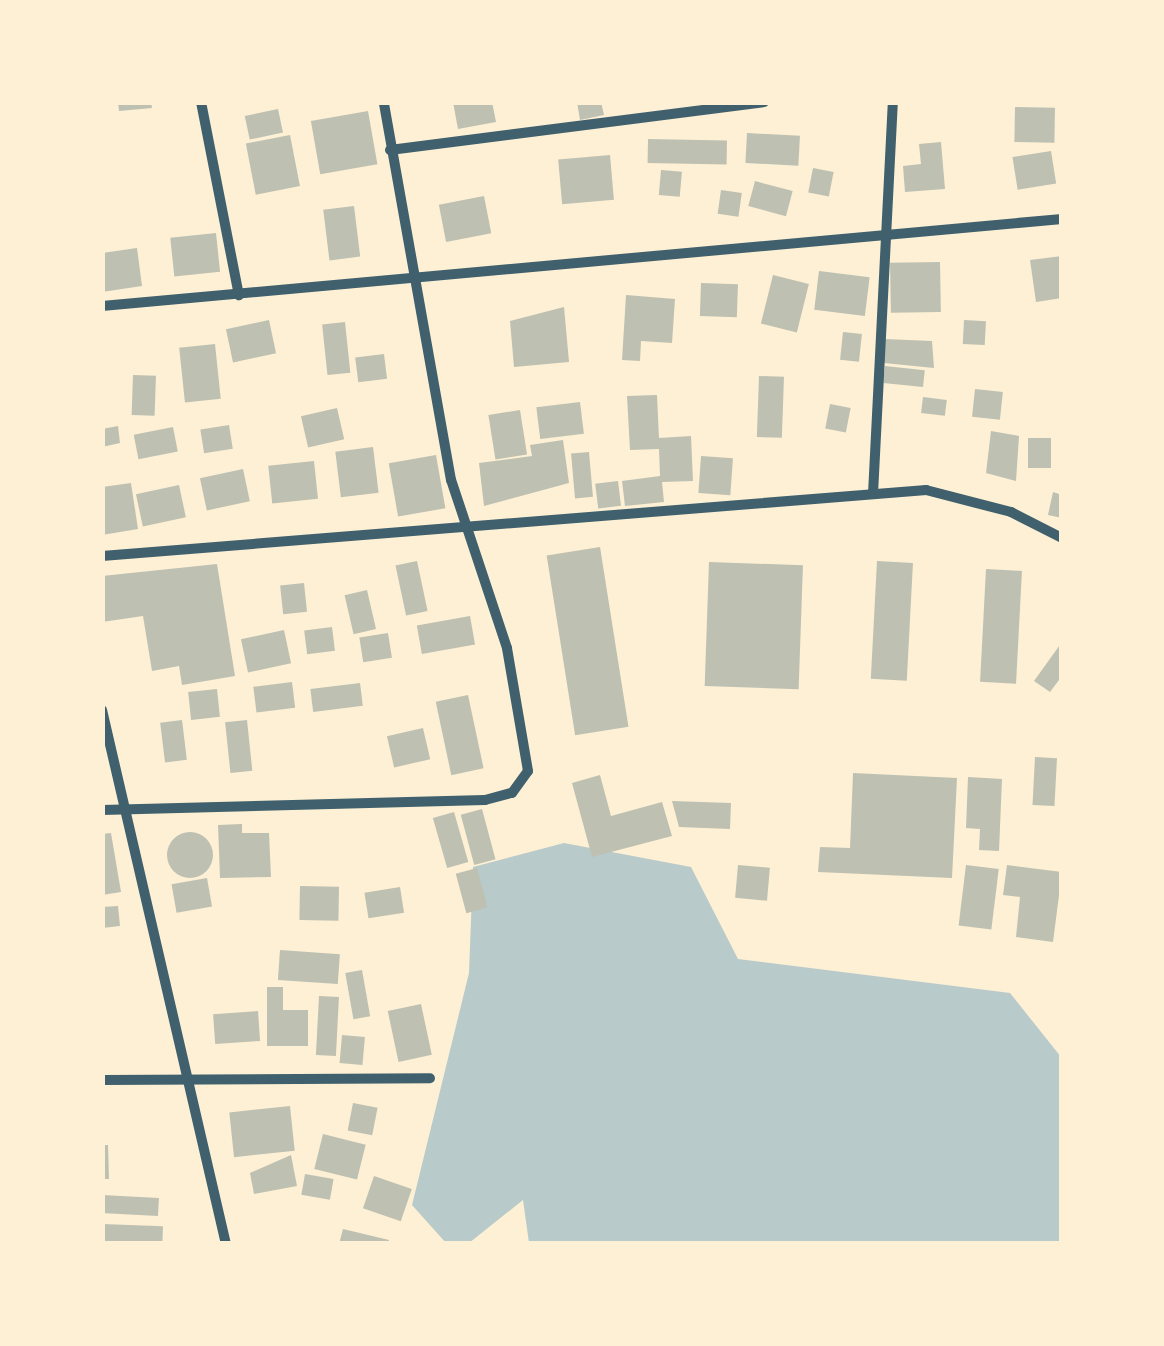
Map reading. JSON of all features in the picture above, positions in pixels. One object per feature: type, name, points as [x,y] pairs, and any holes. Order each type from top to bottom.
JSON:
[{"type":"street","points":[[200,102],[239,294]]},
{"type":"street","points":[[102,810],[485,800],[512,792],[528,771],[507,648],[464,532],[411,278],[384,102]]},
{"type":"street","points":[[390,150],[764,102]]},
{"type":"street","points":[[874,494],[882,236],[893,102]]},
{"type":"street","points":[[102,306],[1062,219]]},
{"type":"street","points":[[102,556],[464,532],[926,490],[1011,512],[1062,538]]},
{"type":"street","points":[[102,710],[129,809],[226,1244]]},
{"type":"street","points":[[102,1080],[430,1078]]},
{"type":"shaded area","points":[[564,843],[691,867],[738,959],[1010,993],[1061,1057],[1061,1243],[529,1243],[523,1200],[469,1243],[446,1243],[412,1205],[469,973],[473,867]]},
{"type":"building","points":[[118,102],[151,102],[152,108],[119,111]]},
{"type":"building","points":[[453,102],[492,102],[496,122],[458,129]]},
{"type":"building","points":[[577,102],[601,102],[604,115],[580,120]]},
{"type":"building","points":[[1015,107],[1055,108],[1054,143],[1014,142]]},
{"type":"building","points":[[278,109],[283,132],[250,140],[245,116]]},
{"type":"building","points":[[368,111],[377,164],[320,174],[311,121]]},
{"type":"building","points":[[747,133],[800,136],[798,166],[745,163]]},
{"type":"building","points":[[290,135],[300,186],[256,195],[246,144]]},
{"type":"building","points":[[648,139],[727,140],[727,164],[648,163]]},
{"type":"building","points":[[941,142],[945,189],[905,192],[903,166],[921,164],[919,144]]},
{"type":"building","points":[[1051,151],[1056,184],[1018,190],[1012,157]]},
{"type":"building","points":[[610,155],[614,200],[562,204],[558,160]]},
{"type":"building","points":[[813,168],[834,172],[829,197],[808,193]]},
{"type":"building","points":[[661,170],[682,172],[680,197],[659,195]]},
{"type":"building","points":[[755,181],[793,191],[786,216],[748,206]]},
{"type":"building","points":[[721,190],[742,193],[738,217],[718,214]]},
{"type":"building","points":[[484,196],[491,233],[446,242],[439,205]]},
{"type":"building","points":[[354,206],[360,257],[329,260],[323,210]]},
{"type":"building","points":[[216,233],[220,272],[174,277],[170,238]]},
{"type":"building","points":[[137,248],[142,286],[102,292],[102,253]]},
{"type":"building","points":[[1062,256],[1062,298],[1036,302],[1030,260]]},
{"type":"building","points":[[940,262],[941,312],[891,313],[890,263]]},
{"type":"building","points":[[819,271],[870,277],[865,316],[814,310]]},
{"type":"building","points":[[773,275],[809,284],[797,332],[761,324]]},
{"type":"building","points":[[701,283],[738,284],[737,317],[700,316]]},
{"type":"building","points":[[626,295],[675,299],[672,343],[641,341],[640,361],[622,360]]},
{"type":"building","points":[[564,307],[569,362],[514,367],[510,321]]},
{"type":"building","points":[[269,320],[276,353],[233,362],[226,329]]},
{"type":"building","points":[[964,320],[986,321],[985,345],[963,344]]},
{"type":"building","points":[[345,322],[350,373],[327,375],[322,324]]},
{"type":"building","points":[[843,332],[862,334],[859,362],[840,360]]},
{"type":"building","points":[[885,339],[932,341],[934,368],[884,363]]},
{"type":"building","points":[[215,344],[221,399],[185,402],[179,348]]},
{"type":"building","points":[[384,354],[387,379],[358,382],[355,358]]},
{"type":"building","points":[[885,366],[925,370],[923,387],[883,383]]},
{"type":"building","points":[[133,375],[156,376],[155,416],[132,415]]},
{"type":"building","points":[[759,376],[784,377],[782,438],[757,437]]},
{"type":"building","points":[[975,389],[1003,392],[1000,420],[972,417]]},
{"type":"building","points":[[657,395],[659,438],[691,436],[693,481],[662,482],[664,502],[625,506],[622,481],[660,476],[659,449],[630,450],[627,396]]},
{"type":"building","points":[[923,397],[947,400],[945,416],[921,413]]},
{"type":"building","points":[[580,402],[584,434],[540,439],[536,407]]},
{"type":"building","points":[[830,404],[851,408],[846,433],[825,429]]},
{"type":"building","points":[[337,408],[344,439],[308,448],[301,416]]},
{"type":"building","points":[[520,410],[527,454],[495,459],[488,415]]},
{"type":"building","points":[[229,425],[233,449],[204,453],[200,430]]},
{"type":"building","points":[[118,426],[120,443],[102,447],[102,429]]},
{"type":"building","points":[[173,427],[178,452],[139,459],[134,435]]},
{"type":"building","points":[[991,431],[1019,436],[1016,481],[986,473]]},
{"type":"building","points":[[1028,438],[1051,438],[1051,468],[1028,468]]},
{"type":"building","points":[[563,440],[569,483],[484,506],[479,463],[532,456],[530,445]]},
{"type":"building","points":[[373,447],[379,493],[341,497],[335,452]]},
{"type":"building","points":[[589,452],[593,497],[575,498],[571,454]]},
{"type":"building","points":[[436,455],[445,508],[398,517],[389,463]]},
{"type":"building","points":[[701,456],[733,458],[730,495],[698,493]]},
{"type":"building","points":[[314,461],[318,499],[272,504],[268,466]]},
{"type":"building","points":[[243,469],[250,501],[207,510],[200,478]]},
{"type":"building","points":[[618,481],[621,506],[598,509],[595,484]]},
{"type":"building","points":[[131,483],[138,529],[102,535],[102,487]]},
{"type":"building","points":[[179,485],[186,517],[143,526],[136,494]]},
{"type":"building","points":[[1053,492],[1062,495],[1062,518],[1048,515]]},
{"type":"building","points":[[600,547],[628,727],[575,735],[547,555]]},
{"type":"building","points":[[417,561],[428,611],[406,615],[395,566]]},
{"type":"building","points":[[877,561],[913,563],[907,681],[871,679]]},
{"type":"building","points":[[709,562],[803,565],[799,689],[705,686]]},
{"type":"building","points":[[217,564],[235,676],[182,685],[179,666],[152,671],[143,616],[102,622],[102,576]]},
{"type":"building","points":[[986,569],[1022,571],[1016,684],[980,682]]},
{"type":"building","points":[[304,583],[307,612],[283,614],[280,586]]},
{"type":"building","points":[[367,590],[376,629],[354,634],[345,595]]},
{"type":"building","points":[[470,616],[475,645],[422,654],[417,625]]},
{"type":"building","points":[[332,627],[335,651],[307,654],[304,630]]},
{"type":"building","points":[[284,630],[291,663],[248,672],[241,639]]},
{"type":"building","points":[[388,633],[392,658],[363,662],[359,638]]},
{"type":"building","points":[[1062,642],[1062,676],[1050,692],[1034,681]]},
{"type":"building","points":[[292,682],[295,708],[256,713],[253,687]]},
{"type":"building","points":[[360,683],[363,706],[313,712],[310,689]]},
{"type":"building","points":[[217,689],[220,717],[191,720],[188,692]]},
{"type":"building","points":[[468,695],[484,768],[451,775],[436,702]]},
{"type":"building","points":[[182,720],[187,760],[165,762],[160,723]]},
{"type":"building","points":[[247,720],[252,771],[230,773],[225,722]]},
{"type":"building","points":[[423,728],[430,759],[394,768],[387,736]]},
{"type":"building","points":[[1035,757],[1057,758],[1054,806],[1032,805]]},
{"type":"building","points":[[853,773],[957,778],[952,878],[818,872],[820,847],[850,848]]},
{"type":"building","points":[[600,775],[611,816],[662,802],[672,836],[592,857],[572,783]]},
{"type":"building","points":[[968,777],[1002,779],[999,851],[979,850],[980,829],[966,828]]},
{"type":"building","points":[[672,801],[731,803],[730,829],[679,827]]},
{"type":"building","points":[[482,809],[495,859],[474,865],[461,815]]},
{"type":"building","points":[[454,812],[468,862],[447,868],[433,818]]},
{"type":"building","points":[[242,824],[242,833],[269,833],[271,877],[220,878],[218,825]]},
{"type":"building","points":[[190,832],[207,838],[213,855],[207,872],[190,878],[173,872],[167,855],[173,838]]},
{"type":"building","points":[[111,833],[121,892],[102,895],[102,834]]},
{"type":"building","points":[[738,865],[770,868],[767,901],[735,898]]},
{"type":"building","points":[[966,865],[999,869],[991,930],[959,926]]},
{"type":"building","points":[[1007,865],[1062,872],[1053,942],[1016,937],[1020,897],[1003,895]]},
{"type":"building","points":[[477,868],[488,908],[466,913],[456,874]]},
{"type":"building","points":[[207,878],[212,907],[177,913],[172,884]]},
{"type":"building","points":[[300,886],[339,887],[338,921],[299,920]]},
{"type":"building","points":[[400,887],[404,913],[369,918],[364,893]]},
{"type":"building","points":[[118,906],[120,926],[102,928],[102,907]]},
{"type":"building","points":[[280,950],[340,954],[338,984],[278,980]]},
{"type":"building","points":[[362,970],[370,1016],[353,1019],[345,973]]},
{"type":"building","points":[[267,987],[283,987],[283,1010],[308,1010],[308,1046],[267,1046]]},
{"type":"building","points":[[319,996],[339,997],[336,1056],[316,1055]]},
{"type":"building","points":[[421,1004],[432,1055],[399,1062],[388,1011]]},
{"type":"building","points":[[258,1011],[260,1041],[215,1044],[213,1014]]},
{"type":"building","points":[[342,1035],[365,1037],[362,1065],[340,1063]]},
{"type":"building","points":[[353,1103],[378,1108],[372,1135],[348,1130]]},
{"type":"building","points":[[290,1106],[295,1151],[234,1157],[229,1112]]},
{"type":"building","points":[[323,1134],[366,1145],[357,1180],[314,1169]]},
{"type":"building","points":[[102,1145],[108,1145],[109,1179],[102,1179]]},
{"type":"building","points":[[291,1155],[297,1186],[254,1194],[250,1173]]},
{"type":"building","points":[[305,1174],[334,1179],[330,1200],[301,1195]]},
{"type":"building","points":[[374,1176],[412,1189],[401,1221],[363,1208]]},
{"type":"building","points":[[102,1195],[159,1198],[158,1216],[102,1213]]},
{"type":"building","points":[[102,1224],[163,1226],[162,1244],[102,1244]]},
{"type":"building","points":[[343,1229],[389,1240],[388,1244],[339,1244]]}]
